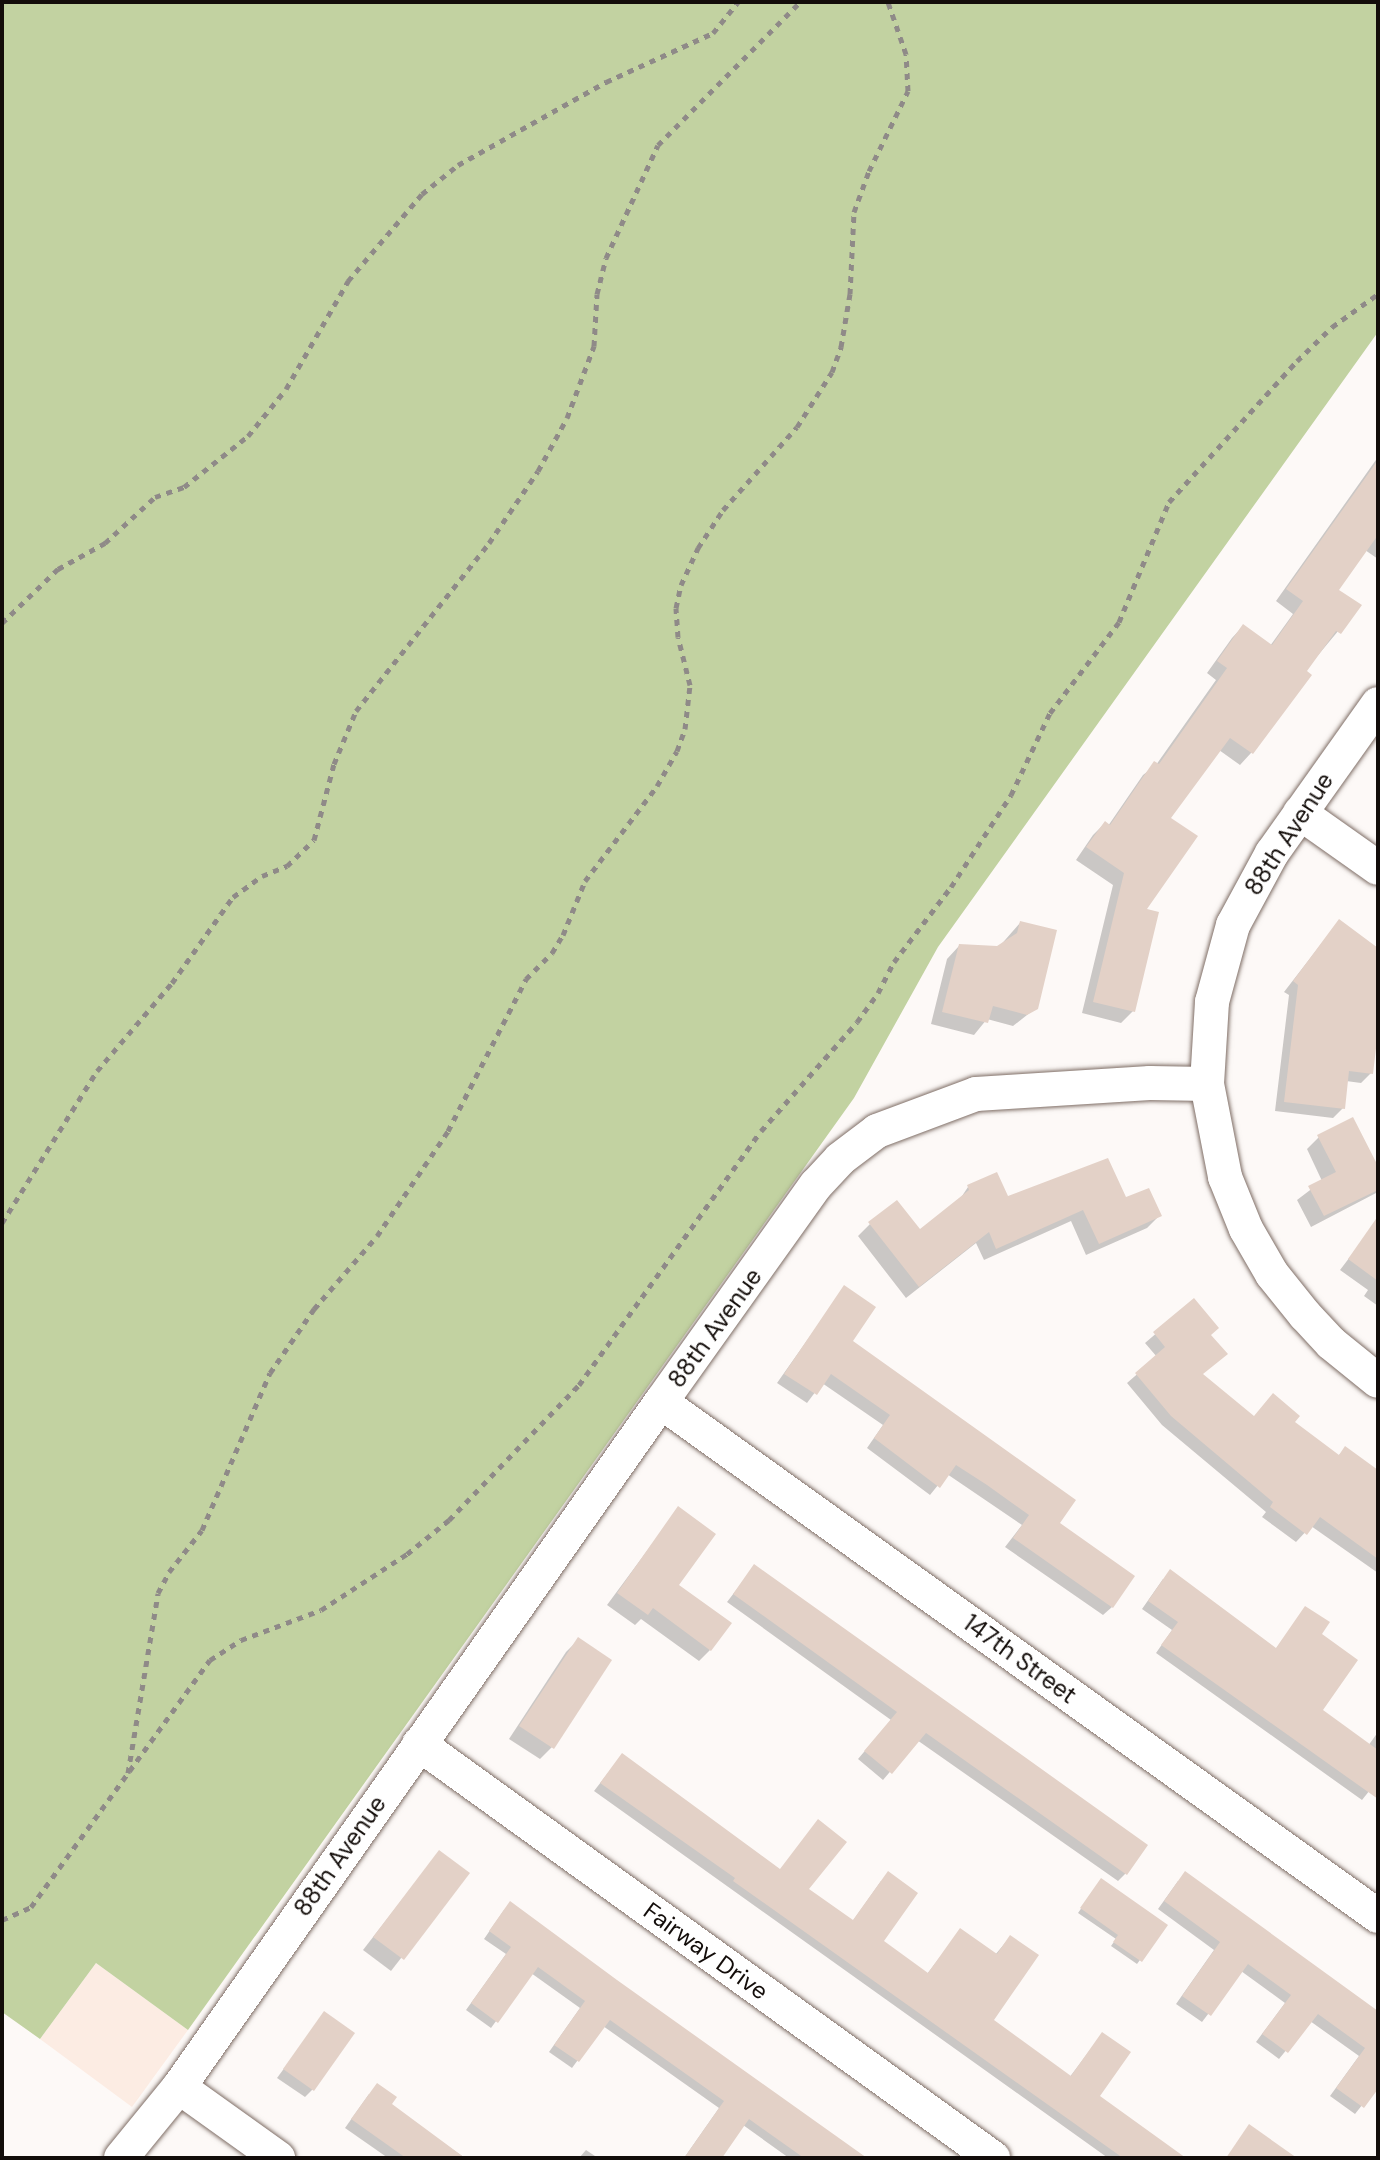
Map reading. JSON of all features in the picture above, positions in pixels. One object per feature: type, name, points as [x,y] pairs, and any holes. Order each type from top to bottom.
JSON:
[{"type":"street","name":"88th Avenue","points":[[121,2158],[179,2087],[661,1402],[816,1185],[840,1159],[877,1131],[976,1094],[1104,1085],[1207,1084],[1212,1002],[1233,925],[1272,853],[1378,704]]},
{"type":"street","points":[[1300,813],[1378,868]]},
{"type":"street","points":[[1207,1084],[1225,1177],[1246,1229],[1272,1274],[1305,1315],[1331,1343],[1378,1381]]},
{"type":"street","name":"147th Street","points":[[661,1402],[1378,1916]]},
{"type":"street","name":"Fairway Drive","points":[[419,1744],[993,2158]]},
{"type":"street","points":[[179,2087],[278,2158]]},
{"type":"path","points":[[2,623],[58,569],[105,543],[155,497],[184,487],[248,436],[286,389],[348,281],[422,194],[458,165],[606,82],[713,33],[738,2]]},
{"type":"path","points":[[2,1223],[97,1071],[172,983],[233,897],[262,876],[287,866],[314,840],[334,764],[356,711],[489,543],[538,471],[567,418],[594,346],[597,294],[606,258],[658,145],[800,2]]},
{"type":"path","points":[[128,1775],[158,1593],[208,1518],[270,1373],[314,1309],[377,1236],[448,1131],[469,1096],[526,979],[552,953],[563,935],[585,881],[657,786],[677,751],[685,729],[690,685],[678,637],[676,608],[681,585],[698,548],[723,510],[797,427],[832,372],[841,347],[850,294],[854,212],[869,171],[908,91],[906,54],[888,2]]},
{"type":"path","points":[[2,1920],[31,1907],[210,1660],[222,1649],[286,1621],[321,1610],[407,1554],[471,1498],[579,1385],[761,1131],[857,1022],[894,962],[951,887],[1011,795],[1050,713],[1119,622],[1169,502],[1297,361],[1332,327],[1378,294]]},
{"type":"shaded area","points":[[96,1963],[188,2030],[132,2107],[40,2039]]},
{"type":"green space","points":[[2,2],[1378,2],[1378,332],[938,947],[854,1098],[188,2030],[96,1963],[40,2039],[2,2012]]},
{"type":"building","points":[[1378,460],[1378,535],[1339,590],[1362,605],[1341,634],[1336,631],[1307,671],[1312,675],[1253,754],[1230,738],[1171,818],[1198,836],[1147,909],[1159,912],[1135,1012],[1093,1002],[1124,873],[1086,847],[1105,821],[1110,825],[1154,761],[1159,764],[1227,668],[1217,661],[1243,624],[1272,645],[1303,601],[1286,589]]},
{"type":"building","points":[[1339,919],[1378,948],[1378,1031],[1373,1074],[1349,1071],[1345,1109],[1284,1102],[1298,985],[1293,981]]},
{"type":"building","points":[[1020,921],[1057,930],[1038,1009],[1027,1015],[993,1006],[988,1023],[942,1012],[959,944],[997,946],[1017,933]]},
{"type":"building","points":[[1353,1117],[1378,1166],[1378,1190],[1324,1216],[1308,1186],[1336,1172],[1317,1135]]},
{"type":"building","points":[[1108,1158],[1126,1197],[1149,1188],[1162,1216],[1099,1244],[1083,1210],[996,1249],[989,1232],[919,1287],[868,1222],[897,1200],[920,1229],[969,1190],[967,1185],[997,1172],[1008,1196]]},
{"type":"building","points":[[1378,1216],[1378,1281],[1348,1259]]},
{"type":"building","points":[[844,1285],[876,1307],[853,1341],[1076,1500],[1060,1523],[1135,1576],[1113,1608],[1013,1538],[1029,1515],[987,1485],[956,1465],[940,1488],[874,1438],[890,1415],[831,1374],[817,1395],[784,1374]]},
{"type":"building","points":[[1194,1298],[1219,1328],[1211,1335],[1228,1354],[1203,1374],[1254,1416],[1273,1393],[1300,1416],[1295,1422],[1339,1455],[1345,1446],[1378,1470],[1378,1559],[1320,1517],[1307,1535],[1270,1507],[1273,1502],[1171,1416],[1135,1373],[1165,1347],[1153,1332]]},
{"type":"building","points":[[678,1506],[716,1534],[679,1585],[732,1623],[711,1651],[653,1608],[648,1615],[617,1593]]},
{"type":"building","points":[[754,1564],[1148,1845],[1127,1875],[926,1733],[892,1774],[864,1751],[897,1712],[733,1594]]},
{"type":"building","points":[[1170,1569],[1276,1648],[1305,1606],[1330,1622],[1322,1634],[1358,1660],[1323,1710],[1378,1750],[1378,1799],[1161,1645],[1178,1622],[1148,1601]]},
{"type":"building","points":[[578,1637],[612,1660],[554,1749],[519,1726]]},
{"type":"building","points":[[622,1753],[780,1869],[818,1819],[847,1842],[809,1889],[853,1920],[888,1871],[918,1893],[884,1941],[928,1973],[960,1928],[997,1954],[1010,1935],[1039,1955],[994,2020],[1071,2076],[1102,2032],[1131,2052],[1100,2096],[1186,2158],[1123,2158],[733,1881],[735,1878],[600,1783]]},
{"type":"building","points":[[439,1850],[470,1873],[404,1960],[373,1937]]},
{"type":"building","points":[[1185,1871],[1378,2011],[1378,2089],[1364,2108],[1336,2088],[1365,2048],[1318,2014],[1288,2053],[1262,2034],[1291,1995],[1248,1964],[1211,2016],[1182,1996],[1220,1942],[1164,1901]]},
{"type":"building","points":[[1101,1878],[1168,1925],[1142,1962],[1113,1942],[1118,1935],[1080,1908]]},
{"type":"building","points":[[510,1901],[867,2158],[804,2158],[749,2119],[722,2158],[684,2158],[724,2101],[610,2020],[579,2062],[554,2045],[585,2001],[538,1967],[498,2023],[471,2003],[511,1947],[489,1931]]},
{"type":"building","points":[[324,2011],[355,2033],[314,2091],[283,2069]]},
{"type":"building","points":[[377,2083],[397,2097],[392,2104],[465,2158],[406,2158],[351,2119]]},
{"type":"building","points":[[1249,2124],[1297,2158],[1226,2158]]}]
